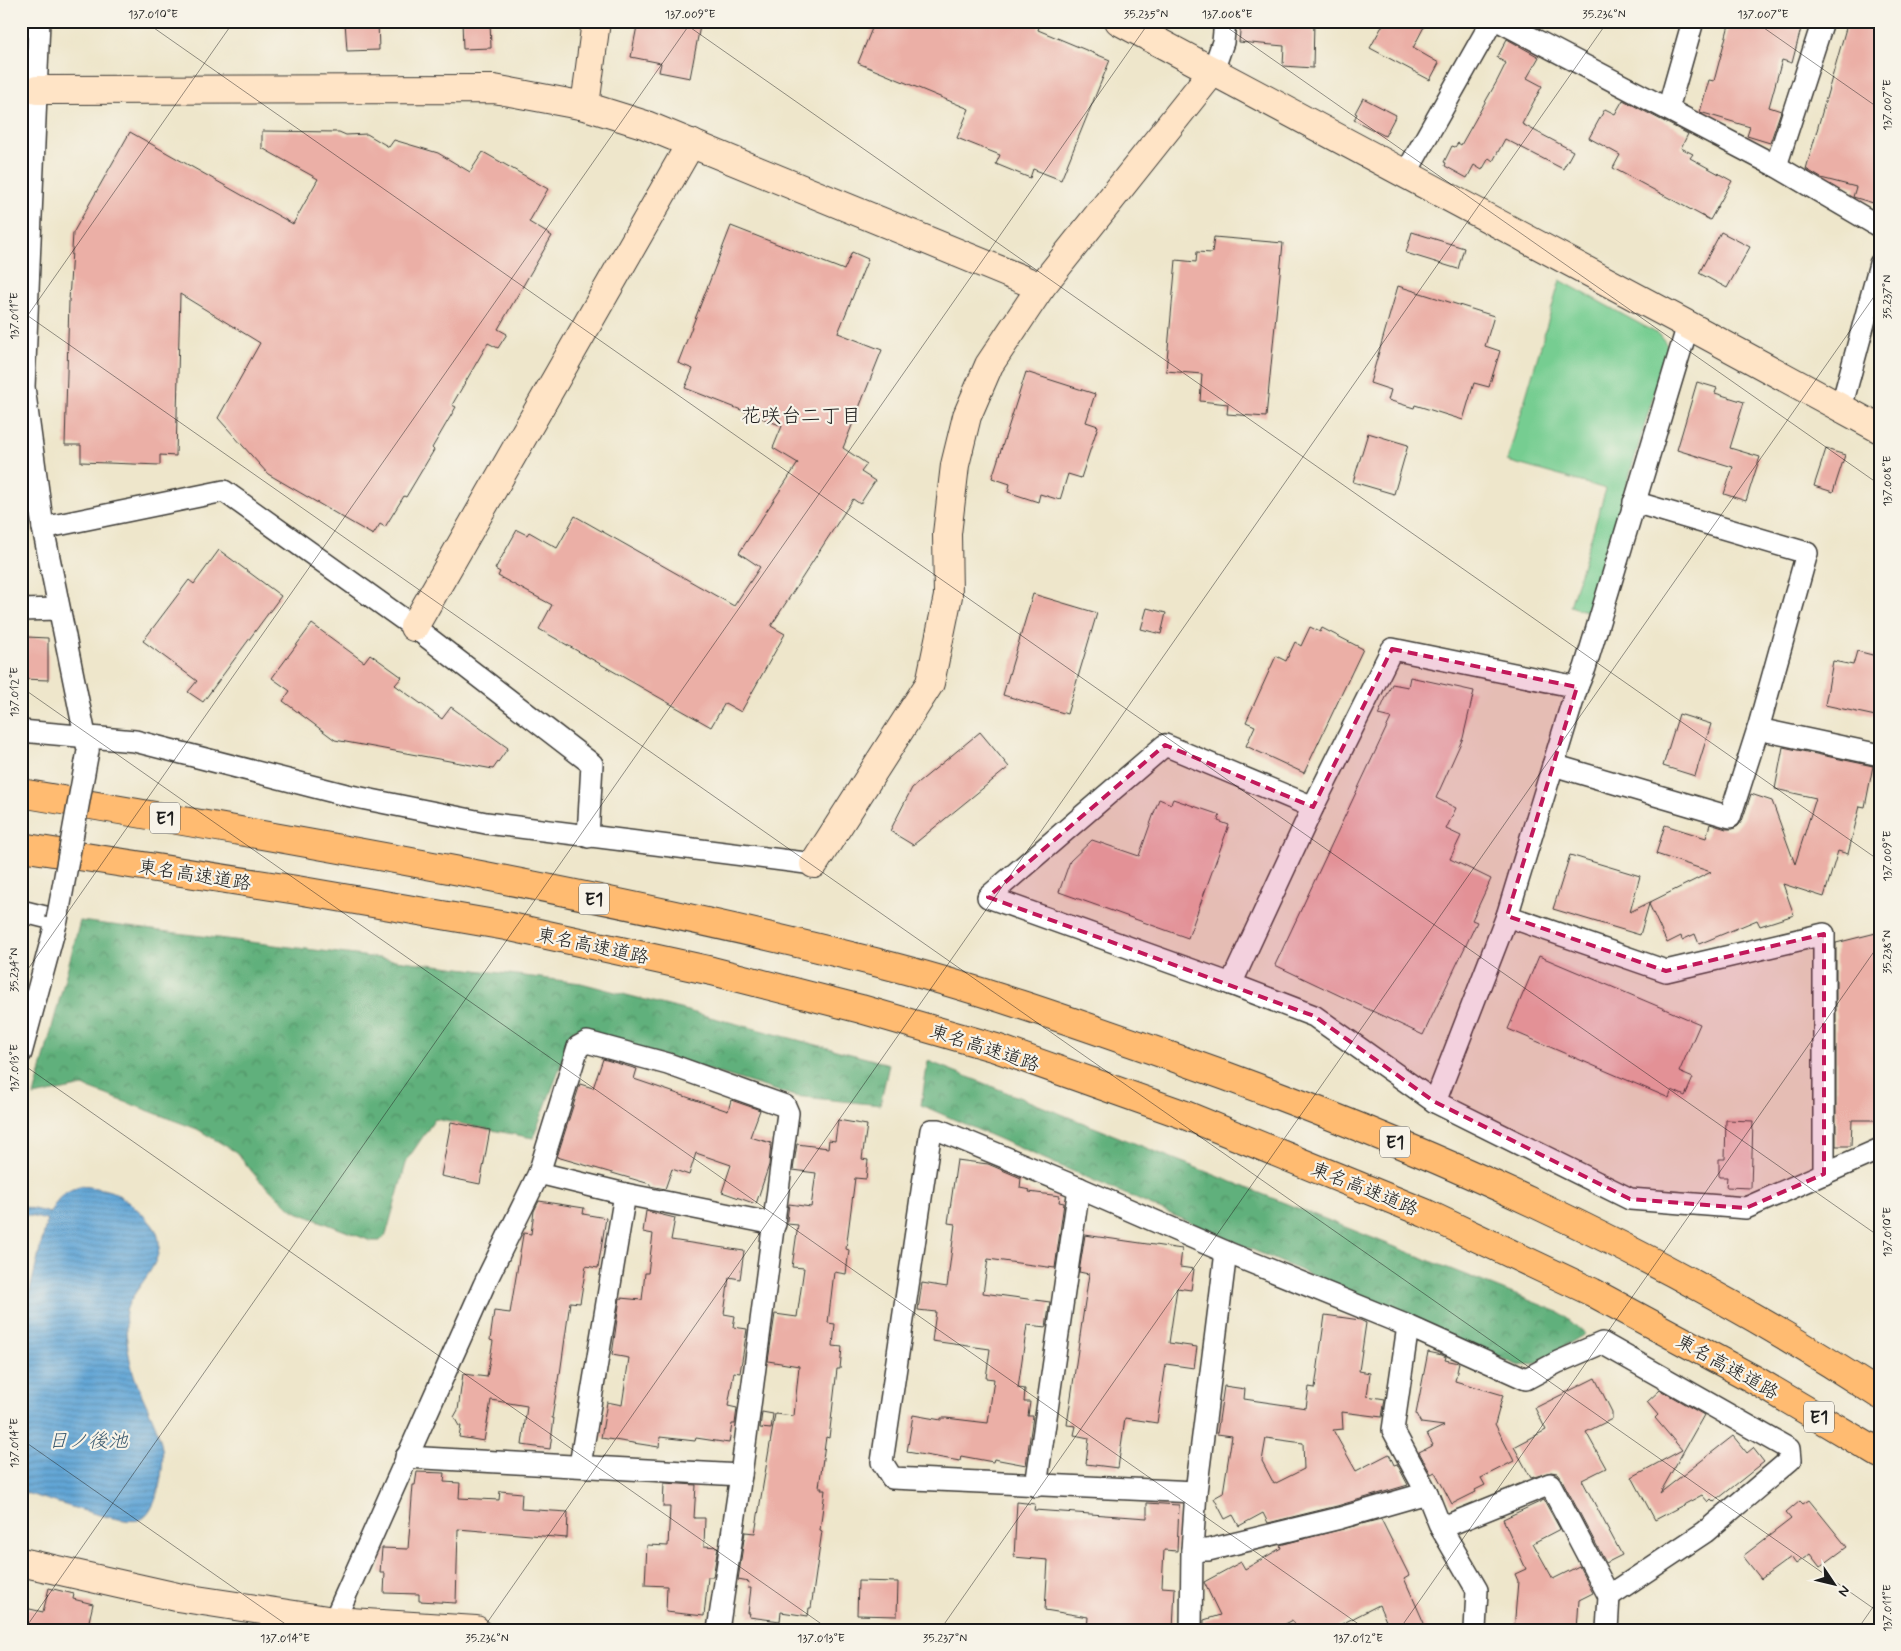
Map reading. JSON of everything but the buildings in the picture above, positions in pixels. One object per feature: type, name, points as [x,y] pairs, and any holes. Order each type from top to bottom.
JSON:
[{"type":"highway","name":"E1","points":[[21,793],[298,841],[520,883],[705,922],[878,963],[1054,1015],[1260,1087],[1408,1147],[1557,1213],[1725,1300],[1880,1394]]},
{"type":"highway","name":"東名高速道路","points":[[21,847],[297,890],[506,926],[712,971],[861,1009],[996,1048],[1185,1115],[1425,1213],[1592,1292],[1757,1381],[1880,1454]]},
{"type":"highway","points":[[1845,1372],[1880,1389]]},
{"type":"street","points":[[21,1053],[57,920],[87,745],[43,528],[24,387],[29,91],[39,21]]},
{"type":"street","points":[[585,106],[596,21]]},
{"type":"street","points":[[1119,21],[1880,429]]},
{"type":"street","points":[[21,731],[87,745],[135,741],[346,795],[486,823],[814,864],[930,683],[948,596],[947,534],[956,465],[967,416],[989,365],[1041,287],[1212,71],[1223,42],[1226,21]]},
{"type":"street","points":[[1405,174],[1492,21]]},
{"type":"street","points":[[1500,21],[1776,166],[1880,227]]},
{"type":"street","points":[[1668,109],[1693,21]]},
{"type":"street","points":[[1776,166],[1823,21]]},
{"type":"street","points":[[29,91],[494,89],[585,106],[646,125],[1041,287]]},
{"type":"street","points":[[414,627],[691,143]]},
{"type":"street","points":[[1842,408],[1880,264]]},
{"type":"street","points":[[1435,1102],[1507,916],[1577,687],[1585,668],[1688,325]]},
{"type":"street","points":[[43,528],[224,491],[414,627],[592,764],[588,836]]},
{"type":"street","points":[[1553,765],[1730,817],[1758,729],[1807,553],[1634,502]]},
{"type":"street","points":[[21,610],[59,609]]},
{"type":"street","points":[[1231,984],[1313,807],[1392,649],[1577,687]]},
{"type":"street","points":[[1758,729],[1880,755]]},
{"type":"street","points":[[1313,807],[1165,745],[988,897],[1231,984],[1314,1016],[1435,1102],[1630,1199],[1746,1208],[1880,1149]]},
{"type":"street","points":[[21,911],[57,920]]},
{"type":"street","points":[[1507,916],[1666,972],[1824,934],[1824,1174]]},
{"type":"street","points":[[334,1621],[484,1286],[539,1173],[578,1047],[587,1042],[668,1064],[785,1106],[788,1113],[775,1224],[718,1630]]},
{"type":"street","points":[[1196,1492],[892,1478],[882,1462],[931,1130],[939,1130],[1226,1252],[1408,1326],[1526,1379],[1558,1362],[1602,1343],[1789,1449],[1790,1460],[1705,1532],[1609,1596]]},
{"type":"street","points":[[539,1173],[625,1194],[775,1224]]},
{"type":"street","points":[[1036,1486],[1078,1188]]},
{"type":"street","points":[[580,1465],[625,1194]]},
{"type":"street","points":[[1190,1630],[1196,1492],[1226,1252]]},
{"type":"street","points":[[1408,1326],[1393,1430],[1427,1493],[1441,1528],[1477,1590],[1475,1630]]},
{"type":"street","points":[[406,1457],[741,1475]]},
{"type":"street","points":[[1441,1528],[1550,1484],[1609,1596],[1607,1630]]},
{"type":"street","points":[[1192,1550],[1208,1550],[1340,1518],[1427,1493]]},
{"type":"street","points":[[21,1562],[177,1597],[334,1621],[476,1630]]},
{"type":"highlighted area","points":[[1392,649],[1577,687],[1507,916],[1666,971],[1824,934],[1824,1174],[1746,1208],[1630,1199],[1435,1102],[1314,1016],[988,897],[1165,745],[1313,807]]},
{"type":"green space","points":[[1560,280],[1660,335],[1668,346],[1589,612],[1570,606],[1606,489],[1507,461]]},
{"type":"green space","points":[[80,921],[581,983],[889,1064],[880,1105],[794,1096],[575,1029],[533,1138],[435,1119],[407,1160],[386,1235],[380,1241],[371,1241],[294,1211],[259,1180],[236,1152],[197,1129],[83,1086],[34,1096]]},
{"type":"green space","points":[[928,1061],[1561,1313],[1585,1334],[1537,1363],[1519,1366],[921,1105]]},
{"type":"water","name":"日ノ後池","points":[[81,1186],[99,1188],[116,1193],[130,1203],[150,1222],[157,1233],[159,1244],[154,1264],[130,1301],[126,1311],[127,1342],[132,1367],[138,1387],[154,1421],[163,1456],[159,1488],[155,1500],[146,1516],[139,1520],[116,1519],[21,1493],[21,1328],[47,1220],[21,1214],[21,1206],[50,1213],[55,1203],[62,1196],[70,1190]]},
{"type":"district","name":"花咲台二丁目","points":[[801,415]]}]
